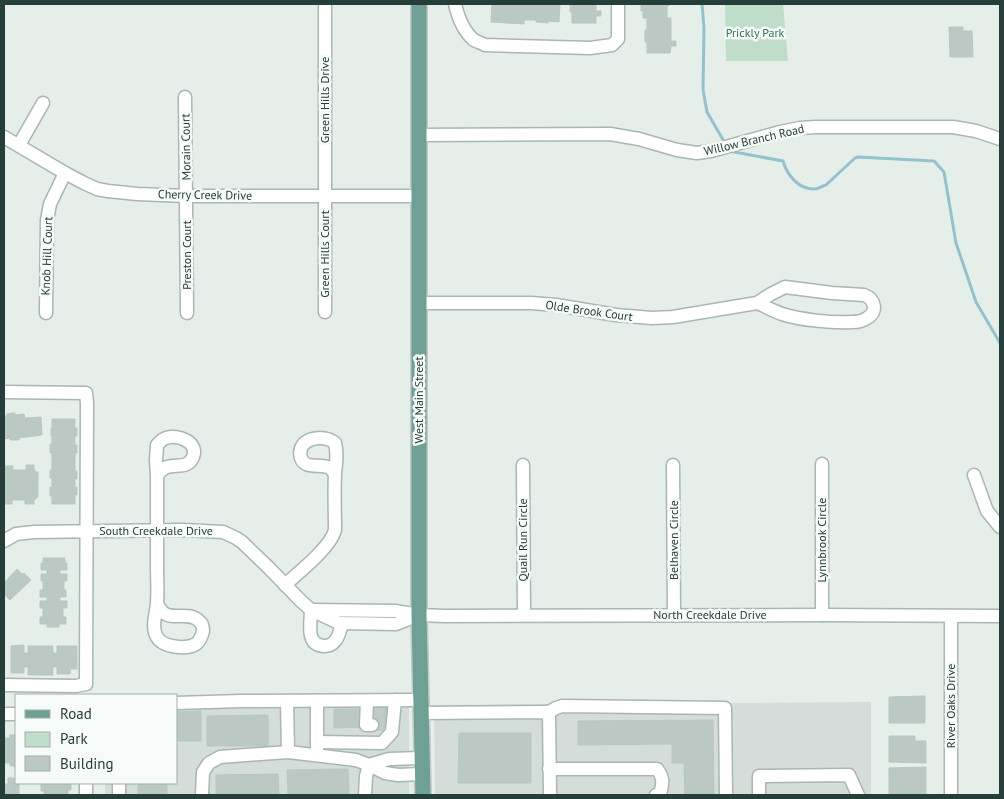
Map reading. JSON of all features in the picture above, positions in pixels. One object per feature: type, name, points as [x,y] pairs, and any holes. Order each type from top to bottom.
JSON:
[{"type":"main road","name":"West Main Street","points":[[419,4],[419,615],[422,795]]},
{"type":"street","name":"Green Hills Drive","points":[[325,196],[326,4]]},
{"type":"street","points":[[455,4],[464,29],[474,40],[485,45],[590,48],[612,45],[618,39],[618,4]]},
{"type":"street","name":"Morain Court","points":[[185,98],[186,196]]},
{"type":"street","points":[[19,146],[43,103]]},
{"type":"street","name":"Willow Branch Road","points":[[419,135],[610,134],[688,152],[711,152],[800,128],[953,127],[976,131],[1000,140]]},
{"type":"street","name":"Cherry Creek Drive","points":[[4,136],[65,173],[97,189],[108,191],[186,196],[420,196]]},
{"type":"street","name":"Knob Hill Court","points":[[46,313],[47,220],[50,204],[65,173]]},
{"type":"street","name":"Preston Court","points":[[186,196],[186,313]]},
{"type":"street","name":"Green Hills Court","points":[[325,196],[325,312]]},
{"type":"street","name":"Olde Brook Court","points":[[420,302],[531,303],[652,318],[673,317],[757,303],[785,287],[832,294],[869,296],[873,300],[874,305],[871,315],[866,319],[852,322],[829,322],[782,314],[757,303]]},
{"type":"street","points":[[4,392],[86,392],[86,684],[76,686],[4,685]]},
{"type":"street","name":"Belhaven Circle","points":[[673,464],[674,615]]},
{"type":"street","name":"Lynnbrook Circle","points":[[822,464],[822,615]]},
{"type":"street","name":"Quail Run Circle","points":[[523,465],[524,615]]},
{"type":"street","points":[[285,585],[322,550],[333,536],[335,521],[335,474]]},
{"type":"street","points":[[974,475],[987,511],[1000,527]]},
{"type":"street","points":[[157,476],[157,604]]},
{"type":"street","name":"South Creekdale Drive","points":[[4,539],[24,532],[223,532],[242,542],[311,610],[339,623],[396,624],[419,615]]},
{"type":"street","points":[[343,623],[339,635],[332,644],[327,646],[317,644],[310,635],[311,610],[395,611],[419,615]]},
{"type":"street","name":"North Creekdale Drive","points":[[419,615],[1000,616]]},
{"type":"street","name":"River Oaks Drive","points":[[951,616],[951,795]]},
{"type":"street","points":[[287,700],[288,752]]},
{"type":"street","points":[[317,700],[317,756]]},
{"type":"street","points":[[366,700],[370,717]]},
{"type":"street","points":[[317,742],[382,743],[392,732],[395,700]]},
{"type":"street","points":[[178,703],[395,700],[421,707],[549,712],[562,706],[725,707],[726,795]]},
{"type":"street","points":[[549,712],[550,795]]},
{"type":"street","points":[[356,742],[356,760]]},
{"type":"street","points":[[202,795],[203,772],[209,763],[220,757],[288,752],[356,760],[385,773],[422,774]]},
{"type":"street","points":[[369,765],[389,759],[422,758]]},
{"type":"street","points":[[365,795],[366,776],[369,765]]},
{"type":"street","points":[[549,769],[657,769],[662,775],[662,785],[660,794],[656,795]]},
{"type":"street","points":[[759,795],[759,776],[849,775],[858,795]]},
{"type":"shaded area","points":[[409,700],[409,795],[105,795],[105,784],[178,784],[178,701]]},
{"type":"shaded area","points":[[871,702],[871,795],[435,795],[434,705]]},
{"type":"green space","name":"Prickly Park","points":[[725,4],[783,4],[788,61],[726,61]]},
{"type":"building","points":[[492,4],[560,4],[559,22],[548,21],[548,23],[524,20],[524,24],[491,22]]},
{"type":"building","points":[[570,4],[596,4],[596,11],[601,11],[601,16],[596,16],[596,23],[572,23]]},
{"type":"building","points":[[641,4],[669,4],[667,6],[667,18],[671,18],[671,41],[676,41],[676,46],[671,46],[670,53],[647,53],[645,30],[647,30],[647,18],[643,18]]},
{"type":"building","points":[[949,27],[963,27],[963,31],[972,31],[973,57],[950,57]]},
{"type":"building","points":[[15,413],[15,415],[24,414],[25,418],[41,417],[42,435],[19,438],[19,440],[4,439],[4,416]]},
{"type":"building","points":[[52,419],[75,419],[77,436],[75,436],[75,445],[77,445],[77,453],[75,453],[75,471],[77,471],[77,479],[75,479],[75,487],[77,487],[77,495],[75,495],[75,504],[52,504],[52,496],[50,496],[50,487],[52,487],[50,470],[52,470],[52,453],[50,453],[50,444],[52,444]]},
{"type":"building","points":[[26,465],[34,465],[34,469],[38,472],[38,497],[34,500],[34,504],[25,504],[25,500],[12,500],[12,504],[4,504],[4,466],[13,466],[13,470],[26,470]]},
{"type":"building","points":[[43,558],[65,558],[65,563],[67,563],[67,570],[60,570],[60,574],[67,574],[67,581],[64,581],[66,597],[60,597],[60,601],[67,601],[67,608],[63,608],[63,617],[66,617],[66,624],[59,624],[59,627],[47,627],[47,624],[40,624],[40,617],[43,617],[43,608],[40,608],[40,601],[47,601],[47,597],[40,597],[40,590],[43,590],[41,574],[47,574],[47,570],[41,570]]},
{"type":"building","points":[[17,569],[31,580],[10,600],[4,594],[6,585],[4,583]]},
{"type":"building","points":[[24,645],[24,653],[28,653],[28,646],[53,646],[53,653],[57,653],[57,646],[77,646],[77,669],[70,669],[70,674],[57,674],[57,667],[53,667],[53,675],[28,675],[28,667],[24,667],[24,673],[11,673],[11,646]]},
{"type":"building","points":[[925,696],[925,723],[889,723],[889,697]]},
{"type":"building","points":[[371,704],[390,704],[390,727],[372,728]]},
{"type":"building","points":[[334,709],[359,709],[362,727],[334,728]]},
{"type":"building","points":[[201,711],[201,741],[178,741],[178,712]]},
{"type":"building","points":[[268,715],[268,746],[207,746],[207,716]]},
{"type":"building","points":[[713,720],[714,795],[685,795],[684,763],[672,763],[672,744],[578,745],[578,721]]},
{"type":"building","points":[[459,733],[531,733],[531,783],[458,783]]},
{"type":"building","points":[[10,735],[15,735],[15,766],[10,766],[10,763],[4,763],[4,738],[10,738]]},
{"type":"building","points":[[889,736],[915,736],[915,741],[926,741],[926,763],[889,762]]},
{"type":"building","points":[[926,767],[926,795],[889,795],[889,768]]},
{"type":"building","points":[[348,769],[349,795],[288,795],[287,770]]},
{"type":"building","points":[[278,774],[279,795],[216,795],[216,775]]},
{"type":"building","points":[[8,778],[14,778],[14,783],[19,784],[19,795],[4,795],[4,784],[8,784]]},
{"type":"building","points":[[41,784],[71,784],[71,790],[68,790],[68,795],[44,795],[44,791],[41,791]]},
{"type":"building","points":[[138,784],[167,784],[167,795],[138,795]]},
{"type":"waterway","points":[[702,4],[704,28],[703,90],[707,112],[726,145]]},
{"type":"waterway","points":[[729,150],[783,161],[794,181],[809,189],[826,185],[858,157],[934,161],[944,172],[956,243],[976,302],[1000,343]]},
{"type":"tunnel","points":[[372,714],[390,713]]},
{"type":"tunnel","points":[[372,725],[390,725]]}]
